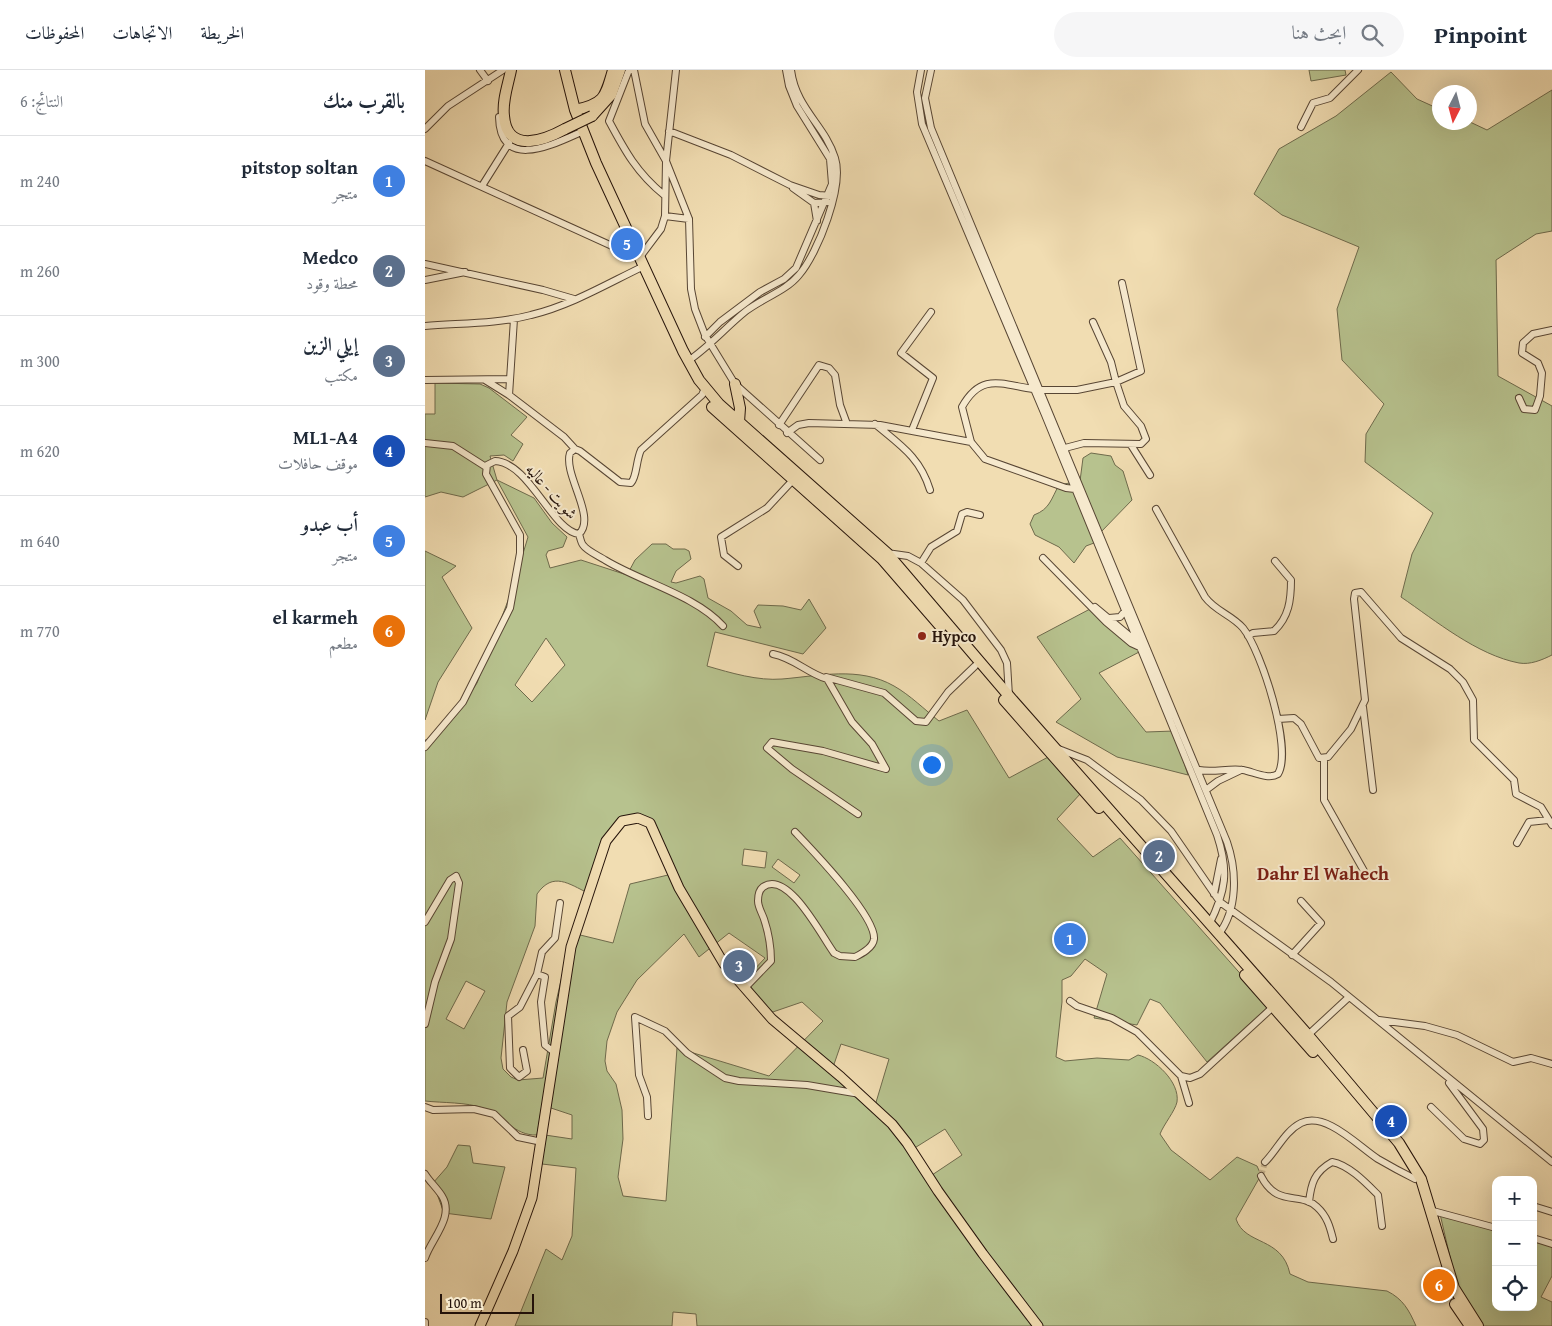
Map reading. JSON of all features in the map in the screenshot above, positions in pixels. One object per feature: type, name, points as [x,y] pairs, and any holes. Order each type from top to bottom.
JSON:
[{"type":"highway","points":[[511,70],[504,108],[507,127],[516,137],[524,141],[536,142],[548,138],[598,111],[611,95],[621,70]]},
{"type":"highway","points":[[560,70],[579,133],[704,391],[882,559],[1055,747],[1209,925],[1308,1035],[1414,1164],[1433,1211],[1449,1276],[1465,1307],[1479,1326]]},
{"type":"highway","points":[[565,70],[575,110],[596,163],[637,256],[640,268],[681,358],[724,419],[793,480],[809,490],[887,553],[975,666],[1394,1147],[1415,1179],[1433,1231],[1450,1294],[1470,1326]]},
{"type":"highway","points":[[575,110],[594,106],[599,102],[608,88],[613,70]]},
{"type":"highway","points":[[735,384],[740,408],[739,422]]},
{"type":"main road","points":[[480,1326],[523,1224],[531,1198],[542,1142],[571,947],[606,841],[622,821],[638,818],[650,823],[685,899],[721,958],[772,1019],[861,1094],[907,1143],[938,1191],[1038,1326]]},
{"type":"street","points":[[480,70],[488,80]]},
{"type":"street","points":[[425,128],[448,106],[503,70]]},
{"type":"street","points":[[629,70],[609,121],[632,163],[647,181],[664,195]]},
{"type":"street","points":[[634,70],[645,124],[654,144],[666,161],[689,219],[691,290],[705,336],[735,384],[787,433],[820,460]]},
{"type":"street","points":[[425,161],[451,175],[482,186],[637,256],[661,229],[665,216],[666,161],[676,70]]},
{"type":"street","points":[[688,361],[710,345],[745,312],[798,276],[810,258],[833,204],[830,197],[833,176],[830,159],[797,106],[789,86],[786,70]]},
{"type":"street","points":[[704,350],[705,336],[760,292],[793,272],[802,259],[839,176],[835,158],[802,103],[794,84],[791,70]]},
{"type":"street","points":[[921,70],[917,92],[922,124],[956,196],[1068,463],[1143,646],[1223,853],[1225,871],[1220,902],[1209,925]]},
{"type":"street","points":[[931,70],[925,98],[927,113],[956,196]]},
{"type":"street","points":[[1301,127],[1313,103],[1330,98],[1358,70]]},
{"type":"street","points":[[499,117],[503,133],[509,143],[520,149],[534,151],[579,133]]},
{"type":"street","points":[[669,131],[731,155],[790,185],[830,197]]},
{"type":"street","points":[[482,186],[509,143]]},
{"type":"street","points":[[790,185],[814,203],[817,222]]},
{"type":"street","points":[[814,203],[830,197]]},
{"type":"street","points":[[665,216],[689,219]]},
{"type":"street","points":[[425,264],[543,290],[573,299]]},
{"type":"street","points":[[425,326],[514,319],[541,312],[640,268]]},
{"type":"street","points":[[425,280],[466,272]]},
{"type":"street","points":[[1075,489],[990,462],[977,452],[971,442],[961,407],[975,388],[989,384],[1036,390],[1077,390],[1116,382],[1141,371],[1122,283]]},
{"type":"street","points":[[912,430],[933,378],[901,353],[931,312]]},
{"type":"street","points":[[509,395],[514,319]]},
{"type":"street","points":[[1065,448],[1084,443],[1131,445],[1144,442],[1145,432],[1124,406],[1111,362],[1093,322]]},
{"type":"street","points":[[1519,398],[1524,409],[1535,410],[1543,379],[1537,363],[1522,353],[1523,343],[1533,334],[1552,330]]},
{"type":"street","points":[[779,425],[819,365],[829,368],[835,375],[840,405],[847,424]]},
{"type":"street","points":[[425,380],[509,379]]},
{"type":"street","points":[[485,380],[509,395],[564,437],[575,449],[583,453],[620,482],[631,483],[634,480],[636,460],[641,450],[704,391]]},
{"type":"street","points":[[1036,390],[1065,448],[1075,489],[1125,611],[1143,646],[1199,770],[1231,853],[1234,887],[1231,910],[1227,923],[1218,935]]},
{"type":"street","points":[[787,433],[798,425],[809,423],[875,424],[971,442]]},
{"type":"street","points":[[875,424],[917,460],[931,490]]},
{"type":"street","points":[[425,443],[453,446],[486,467],[486,474],[520,534],[520,553],[510,608],[463,702],[425,747]]},
{"type":"street","points":[[1131,445],[1150,475]]},
{"type":"street","name":"شويت - عاليه","points":[[486,467],[495,461],[509,465],[529,483],[565,527],[574,534],[579,534],[583,531],[585,520],[569,458],[575,449]]},
{"type":"street","points":[[738,566],[724,556],[721,537],[767,508],[793,480]]},
{"type":"street","points":[[1156,509],[1211,606],[1238,623],[1248,636],[1271,694],[1278,719],[1283,755],[1278,774],[1268,776],[1241,770],[1199,770]]},
{"type":"street","points":[[921,563],[931,547],[957,531],[962,514],[967,512],[979,515]]},
{"type":"street","points":[[579,534],[583,545],[601,558],[624,572],[698,606],[715,617],[723,626]]},
{"type":"street","points":[[887,553],[908,556],[921,563],[963,600],[1001,650],[1007,663],[1009,696]]},
{"type":"street","points":[[1043,558],[1110,626],[1131,643],[1143,646]]},
{"type":"street","points":[[1248,636],[1253,633],[1274,631],[1286,617],[1291,596],[1291,580],[1275,561]]},
{"type":"street","points":[[1373,790],[1363,707],[1365,692],[1354,599],[1358,591],[1367,597],[1401,638],[1456,674],[1473,700],[1474,740],[1514,780],[1516,794],[1541,807],[1549,821],[1529,822],[1517,842]]},
{"type":"street","points":[[1088,602],[1143,646]]},
{"type":"street","points":[[1109,618],[1120,617],[1125,611]]},
{"type":"street","points":[[773,654],[787,657],[813,675],[884,693],[917,722],[926,722],[948,692],[975,666]]},
{"type":"street","points":[[827,679],[852,722],[872,744],[886,769],[823,750],[773,742],[767,748],[792,769],[857,814]]},
{"type":"street","points":[[1278,719],[1294,718],[1301,724],[1316,755],[1325,758],[1341,744],[1363,707]]},
{"type":"street","points":[[1055,747],[1087,760],[1141,800],[1171,831],[1220,902],[1379,1020],[1445,1078],[1552,1162]]},
{"type":"street","points":[[1325,758],[1324,800],[1364,871]]},
{"type":"street","points":[[1206,790],[1218,781],[1241,770]]},
{"type":"street","points":[[745,988],[771,961],[771,943],[758,901],[760,891],[765,886],[774,883],[787,889],[804,908],[834,953],[840,956],[855,957],[867,948],[874,939],[868,920],[855,900],[795,832]]},
{"type":"street","points":[[1214,894],[1223,853]]},
{"type":"street","points":[[425,922],[450,880],[456,876],[459,883],[451,939],[435,982],[425,1024]]},
{"type":"street","points":[[1292,955],[1321,922],[1301,901]]},
{"type":"street","points":[[523,1050],[527,1071],[519,1077],[510,1068],[508,1016],[520,1007],[537,974],[542,952],[555,938],[560,903]]},
{"type":"street","points":[[537,974],[545,977],[541,1002],[545,1045],[555,1054]]},
{"type":"street","points":[[1308,1035],[1349,997]]},
{"type":"street","points":[[1070,1001],[1127,1025],[1137,1032],[1181,1076],[1189,1103]]},
{"type":"street","points":[[1181,1076],[1190,1078],[1200,1074],[1273,1007]]},
{"type":"street","points":[[648,1116],[647,1097],[639,1075],[635,1017],[665,1031],[687,1053],[725,1078],[739,1081],[807,1085],[847,1094],[861,1094]]},
{"type":"street","points":[[1379,1020],[1425,1026],[1457,1035],[1513,1062],[1531,1058],[1552,1064]]},
{"type":"street","points":[[1431,1107],[1464,1140],[1480,1144],[1484,1140],[1483,1129],[1445,1078]]},
{"type":"street","points":[[425,1107],[439,1111],[474,1109],[494,1114],[518,1137],[542,1142]]},
{"type":"street","points":[[1265,1162],[1295,1127],[1303,1122],[1322,1122],[1343,1133],[1379,1159],[1415,1179]]},
{"type":"street","points":[[1309,1202],[1310,1188],[1317,1172],[1332,1162],[1338,1163],[1378,1195],[1382,1226]]},
{"type":"street","points":[[425,1174],[443,1198],[446,1212],[438,1235],[425,1258]]},
{"type":"street","points":[[1261,1176],[1266,1186],[1278,1194],[1309,1202],[1316,1206],[1328,1222],[1333,1239]]},
{"type":"street","points":[[1537,1207],[1552,1212]]},
{"type":"street","points":[[1433,1211],[1492,1227]]},
{"type":"street","points":[[1537,1239],[1552,1244]]},
{"type":"green space","points":[[1309,70],[1345,70],[1346,75],[1311,81]]},
{"type":"green space","points":[[1391,72],[1417,99],[1432,106],[1432,130],[1477,130],[1477,125],[1487,130],[1552,90],[1552,231],[1536,234],[1496,260],[1498,376],[1552,406],[1552,655],[1532,663],[1519,663],[1503,659],[1472,645],[1401,597],[1412,554],[1433,513],[1365,462],[1366,434],[1384,404],[1342,360],[1337,309],[1359,247],[1282,215],[1254,194],[1279,149],[1336,116]]},
{"type":"green space","points":[[435,383],[480,384],[489,388],[527,417],[511,435],[523,444],[513,461],[504,455],[490,456],[497,480],[463,497],[441,492],[425,497],[425,414],[435,414]]},
{"type":"green space","points":[[1091,453],[1111,456],[1115,465],[1123,471],[1132,500],[1100,533],[1094,543],[1086,546],[1074,563],[1059,547],[1035,535],[1030,524],[1034,515],[1044,510],[1059,485],[1080,481],[1083,458]]},
{"type":"green space","points":[[497,480],[534,498],[552,523],[567,537],[563,547],[548,551],[546,555],[550,568],[581,560],[627,575],[635,560],[652,544],[666,544],[673,549],[689,551],[691,559],[676,571],[671,582],[676,583],[700,576],[704,579],[708,598],[731,611],[747,625],[761,628],[754,611],[758,605],[783,606],[801,610],[809,599],[826,628],[803,654],[715,632],[707,666],[735,674],[764,679],[839,674],[867,676],[894,686],[912,698],[939,721],[967,710],[1009,778],[1050,756],[1082,792],[1057,819],[1093,857],[1120,838],[1269,1006],[1207,1062],[1160,1003],[1150,999],[1137,1025],[1094,1018],[1107,974],[1085,959],[1071,976],[1062,980],[1062,1002],[1056,1057],[1065,1061],[1097,1058],[1129,1060],[1138,1055],[1159,1066],[1170,1079],[1177,1094],[1176,1106],[1160,1134],[1171,1150],[1210,1180],[1237,1157],[1257,1166],[1261,1175],[1236,1219],[1241,1228],[1247,1234],[1272,1247],[1279,1253],[1286,1262],[1290,1274],[1308,1282],[1387,1291],[1405,1306],[1416,1326],[697,1326],[696,1314],[673,1312],[672,1326],[515,1326],[546,1249],[562,1260],[572,1236],[576,1168],[542,1164],[545,1135],[572,1139],[572,1115],[542,1105],[537,1135],[515,1129],[497,1115],[483,1108],[425,1101],[425,740],[432,740],[454,718],[477,683],[512,590],[528,537]],"holes":[[[546,638],[565,665],[532,702],[515,685]],[[639,822],[657,830],[668,875],[630,884],[613,943],[572,933],[556,1002],[543,1078],[518,1080],[511,1077],[503,1069],[501,1058],[507,1002],[535,926],[537,894],[543,887],[555,881],[568,883],[588,893],[614,832],[625,824]],[[744,849],[767,852],[765,868],[742,865]],[[778,859],[800,875],[794,883],[772,867]],[[729,933],[765,958],[739,986],[764,1015],[802,1002],[823,1021],[769,1076],[677,1048],[666,1201],[623,1196],[618,1177],[623,1139],[622,1110],[616,1084],[607,1071],[605,1061],[607,1041],[617,1012],[637,980],[684,934],[699,957]],[[466,981],[485,991],[464,1029],[446,1019]],[[841,1044],[889,1059],[874,1109],[831,1073]],[[945,1129],[962,1155],[932,1175],[913,1149]]]},
{"type":"green space","points":[[425,551],[456,566],[442,577],[472,628],[438,682],[425,720]]},
{"type":"green space","points":[[1090,609],[1141,651],[1099,673],[1146,732],[1174,731],[1188,775],[1117,757],[1056,722],[1081,699],[1037,637]]},
{"type":"green space","points":[[458,1145],[470,1146],[473,1163],[505,1167],[491,1219],[444,1213],[433,1183],[447,1167]]},
{"type":"green space","points":[[1440,1214],[1492,1228],[1492,1311],[1537,1311],[1537,1241],[1552,1245],[1552,1276],[1541,1297],[1552,1302],[1552,1326],[1472,1326],[1464,1317]]},
{"type":"tunnel","points":[[1261,1176],[1265,1162]]},
{"type":"place","name":"أب عبدو","points":[[627,244]]},
{"type":"place","name":"Hypco","points":[[922,636]]},
{"type":"place","name":"Medco","points":[[1159,856]]},
{"type":"place","name":"pitstop soltan","points":[[1070,939]]},
{"type":"place","name":"إيلي الزين","points":[[739,966]]},
{"type":"place","name":"ML1-A4","points":[[1391,1121]]},
{"type":"place","name":"el karmeh","points":[[1439,1285]]},
{"type":"district","name":"Dahr El Wahech","points":[[1323,873]]}]
